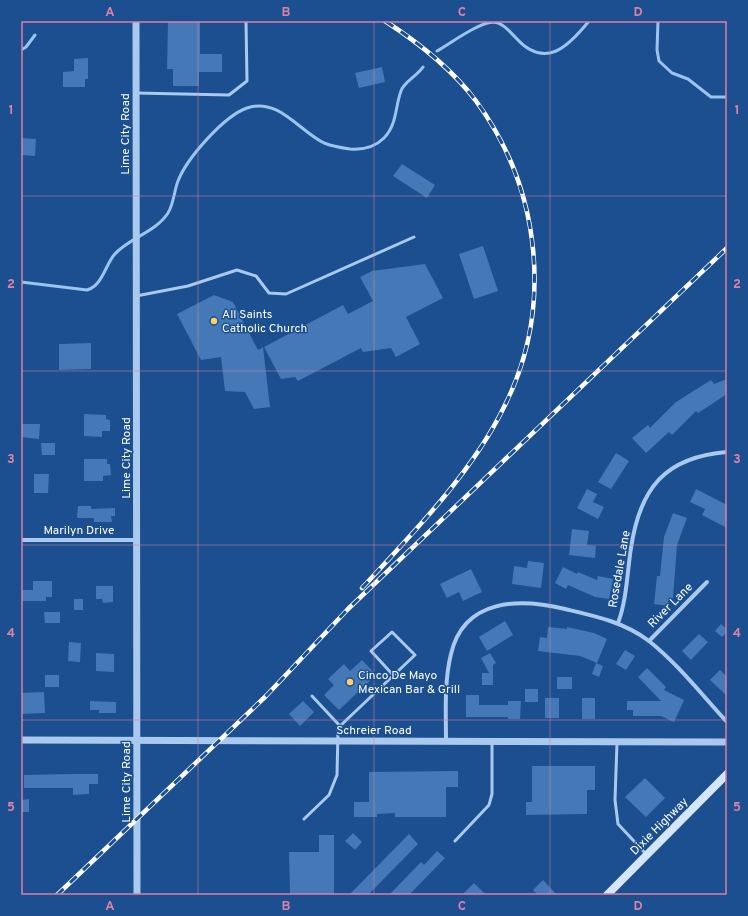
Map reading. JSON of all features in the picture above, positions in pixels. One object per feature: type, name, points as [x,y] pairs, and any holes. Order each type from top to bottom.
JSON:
[{"type":"main road","name":"Dixie Highway","points":[[607,895],[727,774]]},
{"type":"street","name":"Lime City Road","points":[[136,21],[137,895]]},
{"type":"street","name":"Rosedale Lane","points":[[618,623],[626,595],[633,537],[645,499],[651,488],[669,470],[682,462],[714,453],[727,452]]},
{"type":"street","name":"Marilyn Drive","points":[[21,540],[137,540]]},
{"type":"street","name":"River Lane","points":[[649,641],[707,582]]},
{"type":"street","points":[[446,741],[448,668],[457,637],[471,619],[486,610],[500,604],[522,602],[560,608],[618,623],[649,641],[679,670],[727,722]]},
{"type":"street","name":"Schreier Road","points":[[21,740],[727,742]]},
{"type":"lane","points":[[136,93],[229,95],[246,80],[246,21]]},
{"type":"lane","points":[[136,296],[188,286],[238,270],[256,276],[269,293],[286,294],[414,236]]},
{"type":"lane","points":[[304,820],[329,795],[337,775],[340,726],[393,674],[415,656],[392,632],[371,651],[393,674]]},
{"type":"lane","points":[[312,696],[340,726]]},
{"type":"lane","points":[[455,841],[489,805],[492,794],[492,742]]},
{"type":"lane","points":[[617,742],[615,800],[618,824],[647,855]]},
{"type":"building","points":[[168,21],[200,21],[200,54],[222,54],[222,72],[199,72],[199,86],[173,86],[173,69],[167,69]]},
{"type":"building","points":[[88,58],[88,79],[85,79],[85,87],[63,87],[63,72],[74,71],[74,59]]},
{"type":"building","points":[[382,67],[385,82],[359,88],[355,73]]},
{"type":"building","points":[[21,138],[36,139],[35,156],[21,155]]},
{"type":"building","points":[[402,164],[435,185],[427,198],[393,176]]},
{"type":"building","points":[[483,246],[498,291],[474,299],[459,254]]},
{"type":"building","points":[[425,264],[443,298],[406,317],[420,344],[396,357],[391,348],[363,352],[361,348],[298,381],[295,377],[281,379],[264,347],[343,305],[348,314],[373,301],[360,277],[372,271]]},
{"type":"building","points":[[214,295],[233,302],[258,350],[263,347],[270,407],[254,409],[245,392],[225,391],[221,357],[201,360],[177,314]]},
{"type":"building","points":[[91,343],[91,369],[59,370],[59,344]]},
{"type":"building","points":[[727,379],[727,394],[698,413],[696,411],[672,435],[669,432],[646,453],[632,438],[648,425],[650,428],[676,402],[711,380],[714,384]]},
{"type":"building","points":[[84,414],[106,415],[106,419],[110,420],[110,431],[102,431],[102,437],[84,436]]},
{"type":"building","points":[[21,424],[40,424],[39,439],[21,437]]},
{"type":"building","points":[[41,443],[55,443],[55,455],[42,455]]},
{"type":"building","points":[[616,453],[629,461],[611,489],[598,482]]},
{"type":"building","points":[[84,459],[107,459],[107,464],[110,464],[111,475],[103,476],[103,481],[84,481]]},
{"type":"building","points":[[34,474],[49,474],[48,493],[34,493]]},
{"type":"building","points":[[587,489],[597,494],[593,502],[604,507],[598,519],[577,508]]},
{"type":"building","points":[[696,489],[727,505],[727,528],[702,515],[705,509],[690,502]]},
{"type":"building","points":[[78,506],[91,506],[91,509],[115,508],[115,516],[111,516],[112,522],[94,522],[94,518],[77,518]]},
{"type":"building","points":[[673,513],[687,518],[677,545],[673,598],[669,598],[668,606],[654,604],[657,576],[660,576],[664,537]]},
{"type":"building","points":[[572,529],[589,531],[587,545],[596,546],[595,558],[569,555]]},
{"type":"building","points":[[528,561],[544,563],[541,588],[512,584],[514,566],[527,568]]},
{"type":"building","points":[[563,567],[577,574],[578,572],[597,580],[598,576],[613,579],[609,599],[595,597],[568,585],[566,589],[555,583]]},
{"type":"building","points":[[471,569],[482,592],[463,601],[459,592],[447,598],[440,584]]},
{"type":"building","points":[[33,581],[52,581],[52,597],[46,597],[46,601],[21,601],[21,590],[33,590]]},
{"type":"building","points":[[96,586],[113,586],[113,602],[103,603],[102,599],[96,599]]},
{"type":"building","points":[[74,599],[83,599],[83,610],[74,610]]},
{"type":"building","points":[[44,612],[60,612],[60,623],[45,623]]},
{"type":"building","points":[[505,621],[513,635],[487,651],[479,637]]},
{"type":"building","points":[[721,624],[727,629],[727,632],[722,637],[715,631]]},
{"type":"building","points":[[548,627],[567,629],[567,627],[594,633],[607,639],[597,663],[580,656],[538,651],[540,637],[547,638]]},
{"type":"building","points":[[699,634],[708,642],[691,660],[682,651]]},
{"type":"building","points":[[69,642],[81,643],[80,662],[68,661]]},
{"type":"building","points":[[625,650],[635,656],[626,670],[616,664]]},
{"type":"building","points":[[96,653],[114,654],[114,672],[96,671]]},
{"type":"building","points":[[490,653],[496,663],[493,665],[493,685],[482,685],[482,673],[489,673],[481,658]]},
{"type":"building","name":"Cinco De Mayo Mexican Bar & Grill","points":[[362,660],[376,675],[339,710],[324,695],[334,685],[328,679],[344,664],[350,671]]},
{"type":"building","points":[[596,663],[603,666],[599,677],[592,674]]},
{"type":"building","points":[[647,668],[666,687],[664,690],[684,700],[674,722],[661,716],[633,716],[633,710],[627,710],[627,701],[661,701],[638,677]]},
{"type":"building","points":[[720,670],[727,677],[727,696],[710,680]]},
{"type":"building","points":[[45,675],[59,675],[59,687],[45,687]]},
{"type":"building","points":[[557,677],[572,677],[572,689],[557,689]]},
{"type":"building","points":[[525,689],[538,689],[538,702],[525,702]]},
{"type":"building","points":[[44,692],[45,713],[21,714],[21,693]]},
{"type":"building","points":[[466,695],[479,695],[479,705],[508,705],[508,701],[521,701],[520,719],[508,719],[508,717],[466,717]]},
{"type":"building","points":[[545,698],[559,698],[559,718],[545,718]]},
{"type":"building","points":[[582,698],[595,698],[595,719],[582,719]]},
{"type":"building","points":[[90,701],[116,702],[116,713],[99,713],[99,710],[90,710]]},
{"type":"building","points":[[303,701],[314,712],[300,726],[289,714]]},
{"type":"building","points":[[532,766],[595,766],[595,790],[587,790],[587,814],[526,815],[526,802],[532,802]]},
{"type":"building","points":[[458,771],[458,787],[446,787],[446,817],[395,817],[395,813],[377,814],[377,817],[354,817],[354,802],[369,802],[369,772]]},
{"type":"building","points":[[98,774],[98,784],[89,784],[89,794],[73,795],[73,788],[24,788],[24,775]]},
{"type":"building","points":[[645,778],[665,798],[646,817],[625,797]]},
{"type":"building","points":[[29,799],[29,812],[21,812],[21,800]]},
{"type":"building","points":[[353,833],[362,842],[355,850],[345,841]]},
{"type":"building","points":[[409,834],[418,844],[368,895],[349,895]]},
{"type":"building","points":[[319,835],[334,835],[334,895],[290,895],[289,852],[319,852]]},
{"type":"building","points":[[437,851],[445,858],[409,895],[389,895],[421,862],[424,865]]},
{"type":"building","points":[[543,880],[557,895],[538,895],[533,890]]},
{"type":"building","points":[[474,883],[486,895],[462,895]]},
{"type":"waterway","points":[[437,51],[473,29],[481,25],[494,22],[503,26],[527,48],[546,54],[556,51],[564,46],[573,39],[589,21]]},
{"type":"waterway","points":[[658,21],[657,50],[659,61],[672,73],[688,79],[711,97],[727,97]]},
{"type":"waterway","points":[[21,50],[26,47],[35,35]]},
{"type":"waterway","points":[[21,282],[87,290],[92,288],[100,280],[111,259],[120,249],[149,231],[163,220],[170,209],[178,181],[189,161],[207,139],[238,112],[247,108],[258,106],[269,107],[288,117],[315,138],[324,143],[350,149],[368,148],[376,144],[388,133],[394,122],[402,88],[423,67]]},
{"type":"railway","points":[[362,588],[440,502],[475,456],[491,432],[504,407],[520,369],[530,330],[534,290],[533,250],[527,211],[515,172],[498,135],[467,89],[446,67],[410,38],[385,21]]},
{"type":"railway","points":[[57,895],[266,696],[348,609],[727,248]]},
{"type":"place","name":"All Saints Catholic Church","points":[[214,321]]},
{"type":"place","name":"Cinco De Mayo Mexican Bar & Grill","points":[[350,682]]}]
